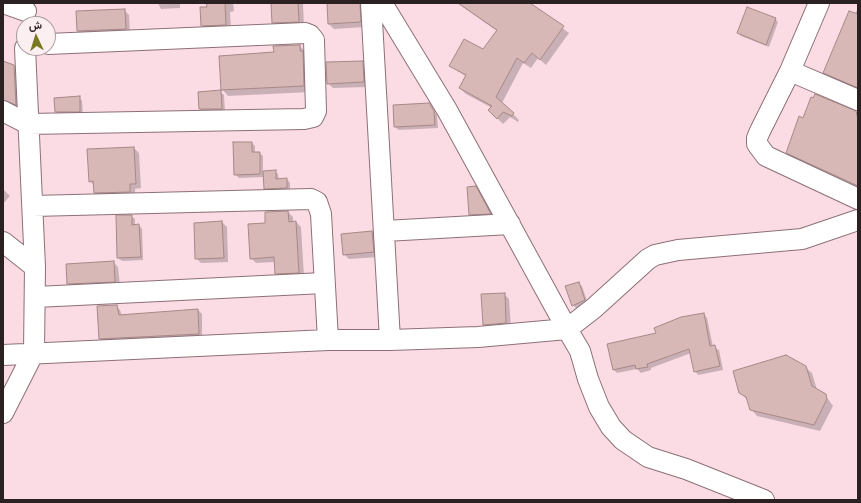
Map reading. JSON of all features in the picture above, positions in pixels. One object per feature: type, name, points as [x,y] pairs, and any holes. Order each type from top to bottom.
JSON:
[{"type":"street","points":[[3,3],[26,13]]},
{"type":"street","points":[[371,3],[390,340]]},
{"type":"street","points":[[382,3],[447,110],[580,351],[588,379],[599,407],[611,427],[623,440],[648,457],[686,469],[764,500]]},
{"type":"street","points":[[819,3],[790,71],[760,131],[757,144],[766,156],[858,199]]},
{"type":"street","points":[[3,111],[28,124],[304,119],[312,116],[316,111],[314,40],[310,35],[305,33],[56,44]]},
{"type":"street","points":[[3,413],[34,352],[36,297],[25,56]]},
{"type":"street","points":[[790,71],[858,100]]},
{"type":"street","points":[[33,206],[311,199],[317,202],[321,214],[328,340]]},
{"type":"street","points":[[3,355],[34,352],[328,340],[390,340],[478,337],[567,328],[594,308],[648,259],[655,255],[678,250],[802,239],[858,220]]},
{"type":"street","points":[[385,231],[510,224]]},
{"type":"street","points":[[3,242],[35,267]]},
{"type":"street","points":[[36,297],[324,282]]},
{"type":"building","points":[[206,3],[225,3],[226,25],[201,26],[200,7],[207,7]]},
{"type":"building","points":[[271,3],[298,3],[299,22],[272,23]]},
{"type":"building","points":[[327,3],[360,3],[361,22],[328,24]]},
{"type":"building","points":[[458,3],[530,3],[564,26],[540,60],[532,53],[524,63],[517,58],[496,97],[514,113],[512,116],[503,112],[497,119],[488,110],[492,106],[459,88],[466,75],[449,66],[464,39],[483,49],[497,30]]},
{"type":"building","points":[[747,7],[776,18],[766,45],[737,33]]},
{"type":"building","points":[[125,9],[126,29],[77,31],[76,11]]},
{"type":"building","points":[[849,11],[858,14],[858,88],[823,73]]},
{"type":"building","points":[[300,45],[300,51],[303,51],[304,86],[221,90],[219,56],[274,52],[273,46]]},
{"type":"building","points":[[3,61],[14,65],[16,105],[3,100]]},
{"type":"building","points":[[363,61],[364,82],[327,84],[326,62]]},
{"type":"building","points":[[221,90],[222,109],[199,109],[198,92]]},
{"type":"building","points":[[815,94],[856,111],[858,119],[858,186],[786,153],[799,116],[803,118],[811,97],[813,98]]},
{"type":"building","points":[[80,96],[80,112],[55,112],[54,98]]},
{"type":"building","points":[[429,103],[434,111],[435,125],[394,127],[393,105]]},
{"type":"building","points":[[233,142],[252,142],[252,152],[260,152],[260,174],[234,175]]},
{"type":"building","points":[[134,147],[136,184],[130,184],[130,192],[94,193],[93,181],[89,182],[87,149]]},
{"type":"building","points":[[276,170],[276,179],[287,178],[287,188],[264,189],[263,171]]},
{"type":"building","points":[[476,186],[491,214],[469,215],[467,187]]},
{"type":"building","points":[[288,211],[289,222],[296,221],[299,273],[275,274],[274,257],[250,259],[248,224],[265,223],[265,212]]},
{"type":"building","points":[[116,215],[132,215],[132,225],[139,224],[141,257],[117,258]]},
{"type":"building","points":[[222,221],[224,258],[195,259],[194,223]]},
{"type":"building","points":[[372,231],[374,252],[343,255],[341,234]]},
{"type":"building","points":[[114,261],[115,282],[67,284],[66,264]]},
{"type":"building","points":[[579,282],[585,300],[572,306],[565,286]]},
{"type":"building","points":[[505,293],[506,323],[483,325],[481,294]]},
{"type":"building","points":[[117,305],[119,315],[198,309],[199,334],[99,339],[97,306]]},
{"type":"building","points":[[704,313],[710,346],[715,345],[720,366],[694,372],[689,349],[647,364],[648,367],[636,369],[635,365],[613,370],[607,344],[656,333],[654,328],[681,317]]},
{"type":"building","points":[[786,355],[806,366],[812,386],[826,394],[827,399],[814,425],[750,410],[746,397],[739,393],[733,371]]}]
